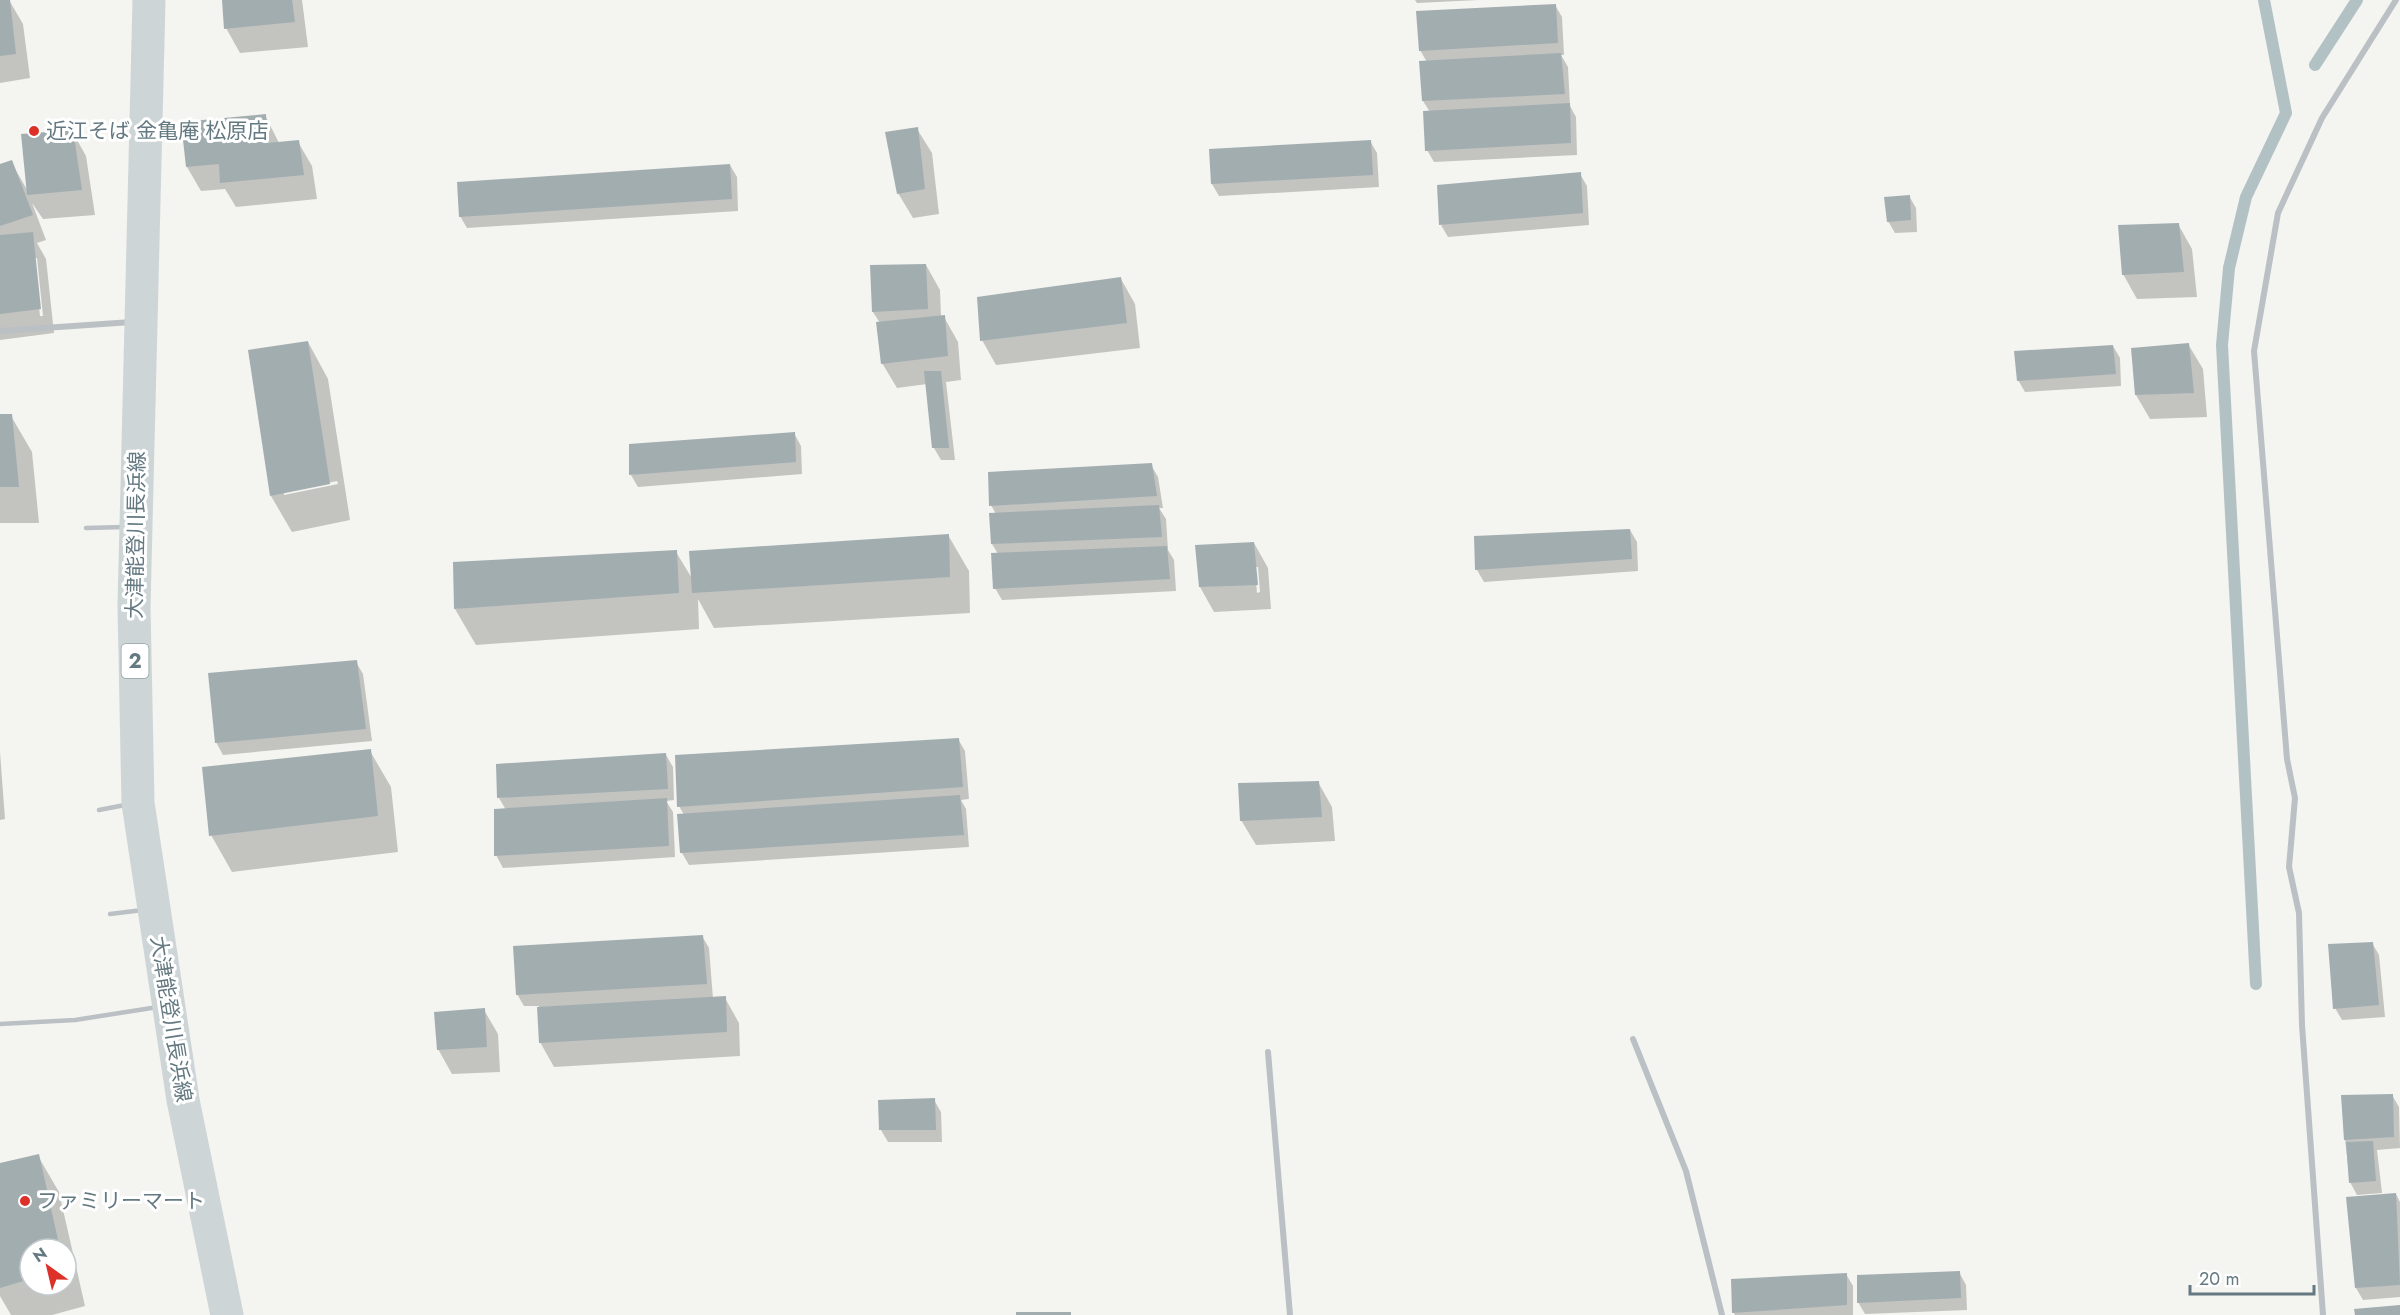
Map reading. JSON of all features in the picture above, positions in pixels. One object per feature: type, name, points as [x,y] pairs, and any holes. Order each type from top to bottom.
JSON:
[{"type":"main road","name":"大津能登川長浜線","points":[[149,0],[134,606],[138,803],[183,1100],[227,1315]]},
{"type":"street","points":[[2323,1315],[2302,1025],[2300,913],[2289,867],[2295,798],[2287,759],[2254,351],[2278,213],[2322,118],[2396,0]]},
{"type":"street","points":[[0,331],[141,322]]},
{"type":"street","points":[[1633,1039],[1686,1171],[1722,1315]]},
{"type":"street","points":[[1268,1052],[1290,1315]]},
{"type":"lane","points":[[86,528],[136,526]]},
{"type":"lane","points":[[99,810],[138,803]]},
{"type":"lane","points":[[110,914],[154,909]]},
{"type":"lane","points":[[0,1024],[75,1020],[169,1006]]},
{"type":"building","points":[[0,0],[10,0],[16,54],[0,56]]},
{"type":"building","points":[[222,0],[292,0],[295,22],[224,29]]},
{"type":"building","points":[[1556,4],[1558,43],[1419,51],[1416,11]]},
{"type":"building","points":[[1561,53],[1565,94],[1422,101],[1419,61]]},
{"type":"building","points":[[1570,103],[1571,143],[1425,151],[1423,111]]},
{"type":"building","points":[[266,114],[267,143],[299,140],[304,175],[220,183],[219,164],[186,167],[181,122]]},
{"type":"building","points":[[918,127],[925,189],[897,194],[885,132]]},
{"type":"building","points":[[73,130],[82,190],[27,195],[21,134]]},
{"type":"building","points":[[1371,140],[1373,175],[1211,184],[1209,149]]},
{"type":"building","points":[[12,160],[33,215],[0,226],[0,164]]},
{"type":"building","points":[[730,164],[732,199],[459,217],[457,182]]},
{"type":"building","points":[[1581,172],[1583,213],[1439,225],[1437,185]]},
{"type":"building","points":[[1910,195],[1911,220],[1887,222],[1884,197]]},
{"type":"building","points":[[2179,223],[2184,272],[2122,275],[2118,225]]},
{"type":"building","points":[[33,232],[41,309],[0,314],[0,235]]},
{"type":"building","points":[[926,264],[928,309],[872,312],[870,265]]},
{"type":"building","points":[[1121,277],[1127,323],[980,341],[977,297]]},
{"type":"building","points":[[945,315],[948,356],[881,364],[876,322]]},
{"type":"building","points":[[308,341],[330,484],[270,496],[248,350]]},
{"type":"building","points":[[2189,343],[2194,393],[2135,395],[2131,348]]},
{"type":"building","points":[[2113,345],[2116,374],[2017,381],[2014,351]]},
{"type":"building","points":[[924,371],[941,371],[949,448],[932,448]]},
{"type":"building","points":[[0,414],[12,414],[19,487],[0,487]]},
{"type":"building","points":[[795,432],[796,462],[629,475],[629,444]]},
{"type":"building","points":[[1152,463],[1157,496],[989,506],[988,472]]},
{"type":"building","points":[[1159,505],[1162,537],[991,544],[989,513]]},
{"type":"building","points":[[1630,529],[1632,559],[1475,570],[1474,536]]},
{"type":"building","points":[[949,534],[950,577],[692,593],[689,551]]},
{"type":"building","points":[[1254,542],[1258,585],[1199,587],[1195,545]]},
{"type":"building","points":[[1167,546],[1170,579],[993,589],[991,553]]},
{"type":"building","points":[[677,550],[679,593],[454,609],[453,562]]},
{"type":"building","points":[[357,660],[366,729],[215,743],[208,673]]},
{"type":"building","points":[[959,738],[963,787],[677,807],[675,755]]},
{"type":"building","points":[[371,749],[378,816],[209,836],[202,767]]},
{"type":"building","points":[[666,753],[668,789],[497,798],[496,764]]},
{"type":"building","points":[[1319,781],[1322,817],[1240,821],[1238,783]]},
{"type":"building","points":[[960,795],[964,835],[680,853],[677,814]]},
{"type":"building","points":[[667,798],[669,846],[494,856],[494,809]]},
{"type":"building","points":[[703,935],[707,984],[516,995],[513,946]]},
{"type":"building","points":[[2373,942],[2379,1005],[2333,1009],[2328,944]]},
{"type":"building","points":[[726,996],[727,1032],[539,1043],[537,1007]]},
{"type":"building","points":[[485,1008],[487,1047],[437,1050],[434,1012]]},
{"type":"building","points":[[2393,1094],[2394,1137],[2344,1140],[2341,1095]]},
{"type":"building","points":[[935,1098],[936,1130],[879,1130],[878,1100]]},
{"type":"building","points":[[2373,1141],[2376,1181],[2349,1183],[2346,1142]]},
{"type":"building","name":"ファミリーマート","points":[[39,1154],[57,1237],[18,1237],[18,1283],[0,1288],[0,1163]]},
{"type":"building","points":[[2396,1193],[2400,1285],[2355,1288],[2346,1197]]},
{"type":"building","points":[[1960,1271],[1961,1298],[1857,1303],[1857,1275]]},
{"type":"building","points":[[1847,1273],[1847,1305],[1732,1313],[1731,1279]]},
{"type":"building","points":[[2400,1305],[2400,1315],[2355,1315],[2354,1309]]},
{"type":"building","points":[[1016,1312],[1071,1312],[1071,1315],[1016,1315]]},
{"type":"waterway","points":[[2256,984],[2222,345],[2229,268],[2246,197],[2286,113],[2264,0]]},
{"type":"waterway","points":[[2315,65],[2357,0]]},
{"type":"place","name":"近江そば 金亀庵 松原店","points":[[34,131]]},
{"type":"place","name":"ファミリーマート","points":[[25,1201]]}]
